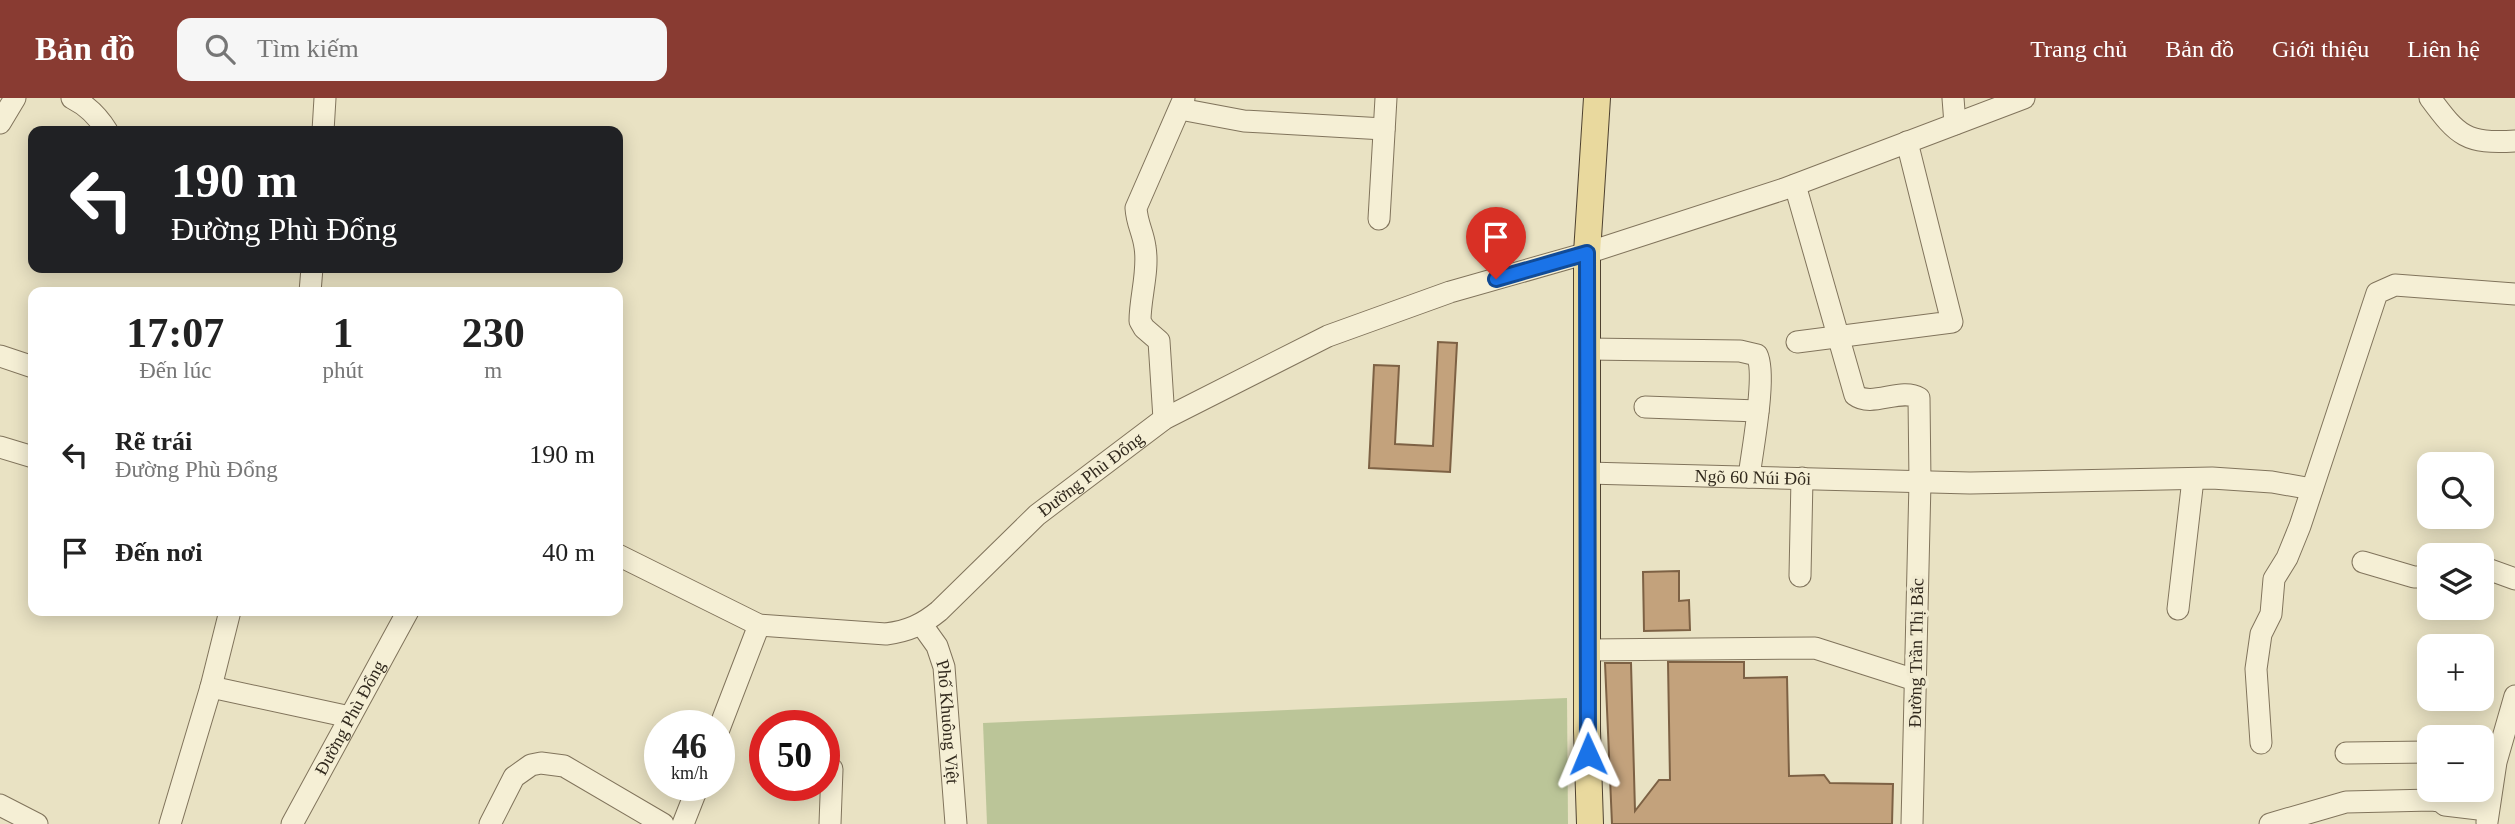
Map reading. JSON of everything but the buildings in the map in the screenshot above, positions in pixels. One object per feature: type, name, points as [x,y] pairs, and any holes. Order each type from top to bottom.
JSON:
[{"type":"main road","points":[[1590,824],[1587,253],[1597,98]]},
{"type":"street","points":[[0,123],[15,98]]},
{"type":"street","points":[[323,126],[325,98]]},
{"type":"street","points":[[1378,219],[1387,98]]},
{"type":"street","points":[[1952,98],[1955,124]]},
{"type":"street","name":"Đường Phù Đổng","points":[[623,557],[759,625],[886,634],[905,631],[922,625],[939,611],[1037,515],[1164,419],[1328,336],[1450,292],[1587,253],[1795,185],[2024,98]]},
{"type":"street","points":[[2430,98],[2453,129],[2470,138],[2515,141]]},
{"type":"street","points":[[82,100],[104,126]]},
{"type":"street","points":[[1164,419],[1159,341],[1140,321],[1145,246],[1136,224],[1136,208],[1182,103],[1244,121],[1384,129]]},
{"type":"street","points":[[1797,342],[1952,322],[1907,142]]},
{"type":"street","points":[[1795,185],[1837,337]]},
{"type":"street","points":[[2261,743],[2256,669],[2261,634],[2271,614],[2274,579],[2287,558],[2312,489],[2377,293],[2395,285],[2403,285],[2515,294]]},
{"type":"street","name":"Đường Trần Thị Bắc","points":[[1837,337],[1855,395],[1859,399],[1910,395],[1919,398],[1920,482],[1912,824]]},
{"type":"street","points":[[1587,349],[1757,355],[1760,361],[1758,411],[1749,477]]},
{"type":"street","points":[[0,356],[28,365]]},
{"type":"street","points":[[1645,407],[1758,411]]},
{"type":"street","points":[[0,447],[28,455]]},
{"type":"street","name":"Ngõ 60 Núi Đôi","points":[[1587,473],[1970,483],[2193,479],[2272,482],[2312,489]]},
{"type":"street","points":[[1800,576],[1802,478]]},
{"type":"street","points":[[2178,609],[2193,479]]},
{"type":"street","points":[[2363,562],[2417,577]]},
{"type":"street","points":[[2494,571],[2515,579]]},
{"type":"street","points":[[170,824],[211,687],[229,616]]},
{"type":"street","name":"Đường Phù Đổng","points":[[292,824],[405,616]]},
{"type":"street","points":[[726,710],[759,625]]},
{"type":"street","name":"Phố Khuông Việt","points":[[922,625],[937,646],[944,667],[956,824]]},
{"type":"street","points":[[1587,650],[1815,648],[1915,680]]},
{"type":"street","points":[[211,687],[349,718]]},
{"type":"street","points":[[2494,741],[2515,696]]},
{"type":"street","points":[[2346,753],[2417,752]]},
{"type":"street","points":[[490,824],[514,777],[531,765],[541,763],[564,766],[663,824]]},
{"type":"street","points":[[2270,824],[2346,802],[2432,800],[2487,817]]},
{"type":"street","points":[[683,824],[692,801]]},
{"type":"street","points":[[830,824],[831,801]]},
{"type":"street","points":[[0,805],[37,824]]},
{"type":"green space","points":[[1567,698],[1568,824],[987,824],[983,723]]},
{"type":"route","points":[[1496,279],[1587,253],[1588,754]]}]
